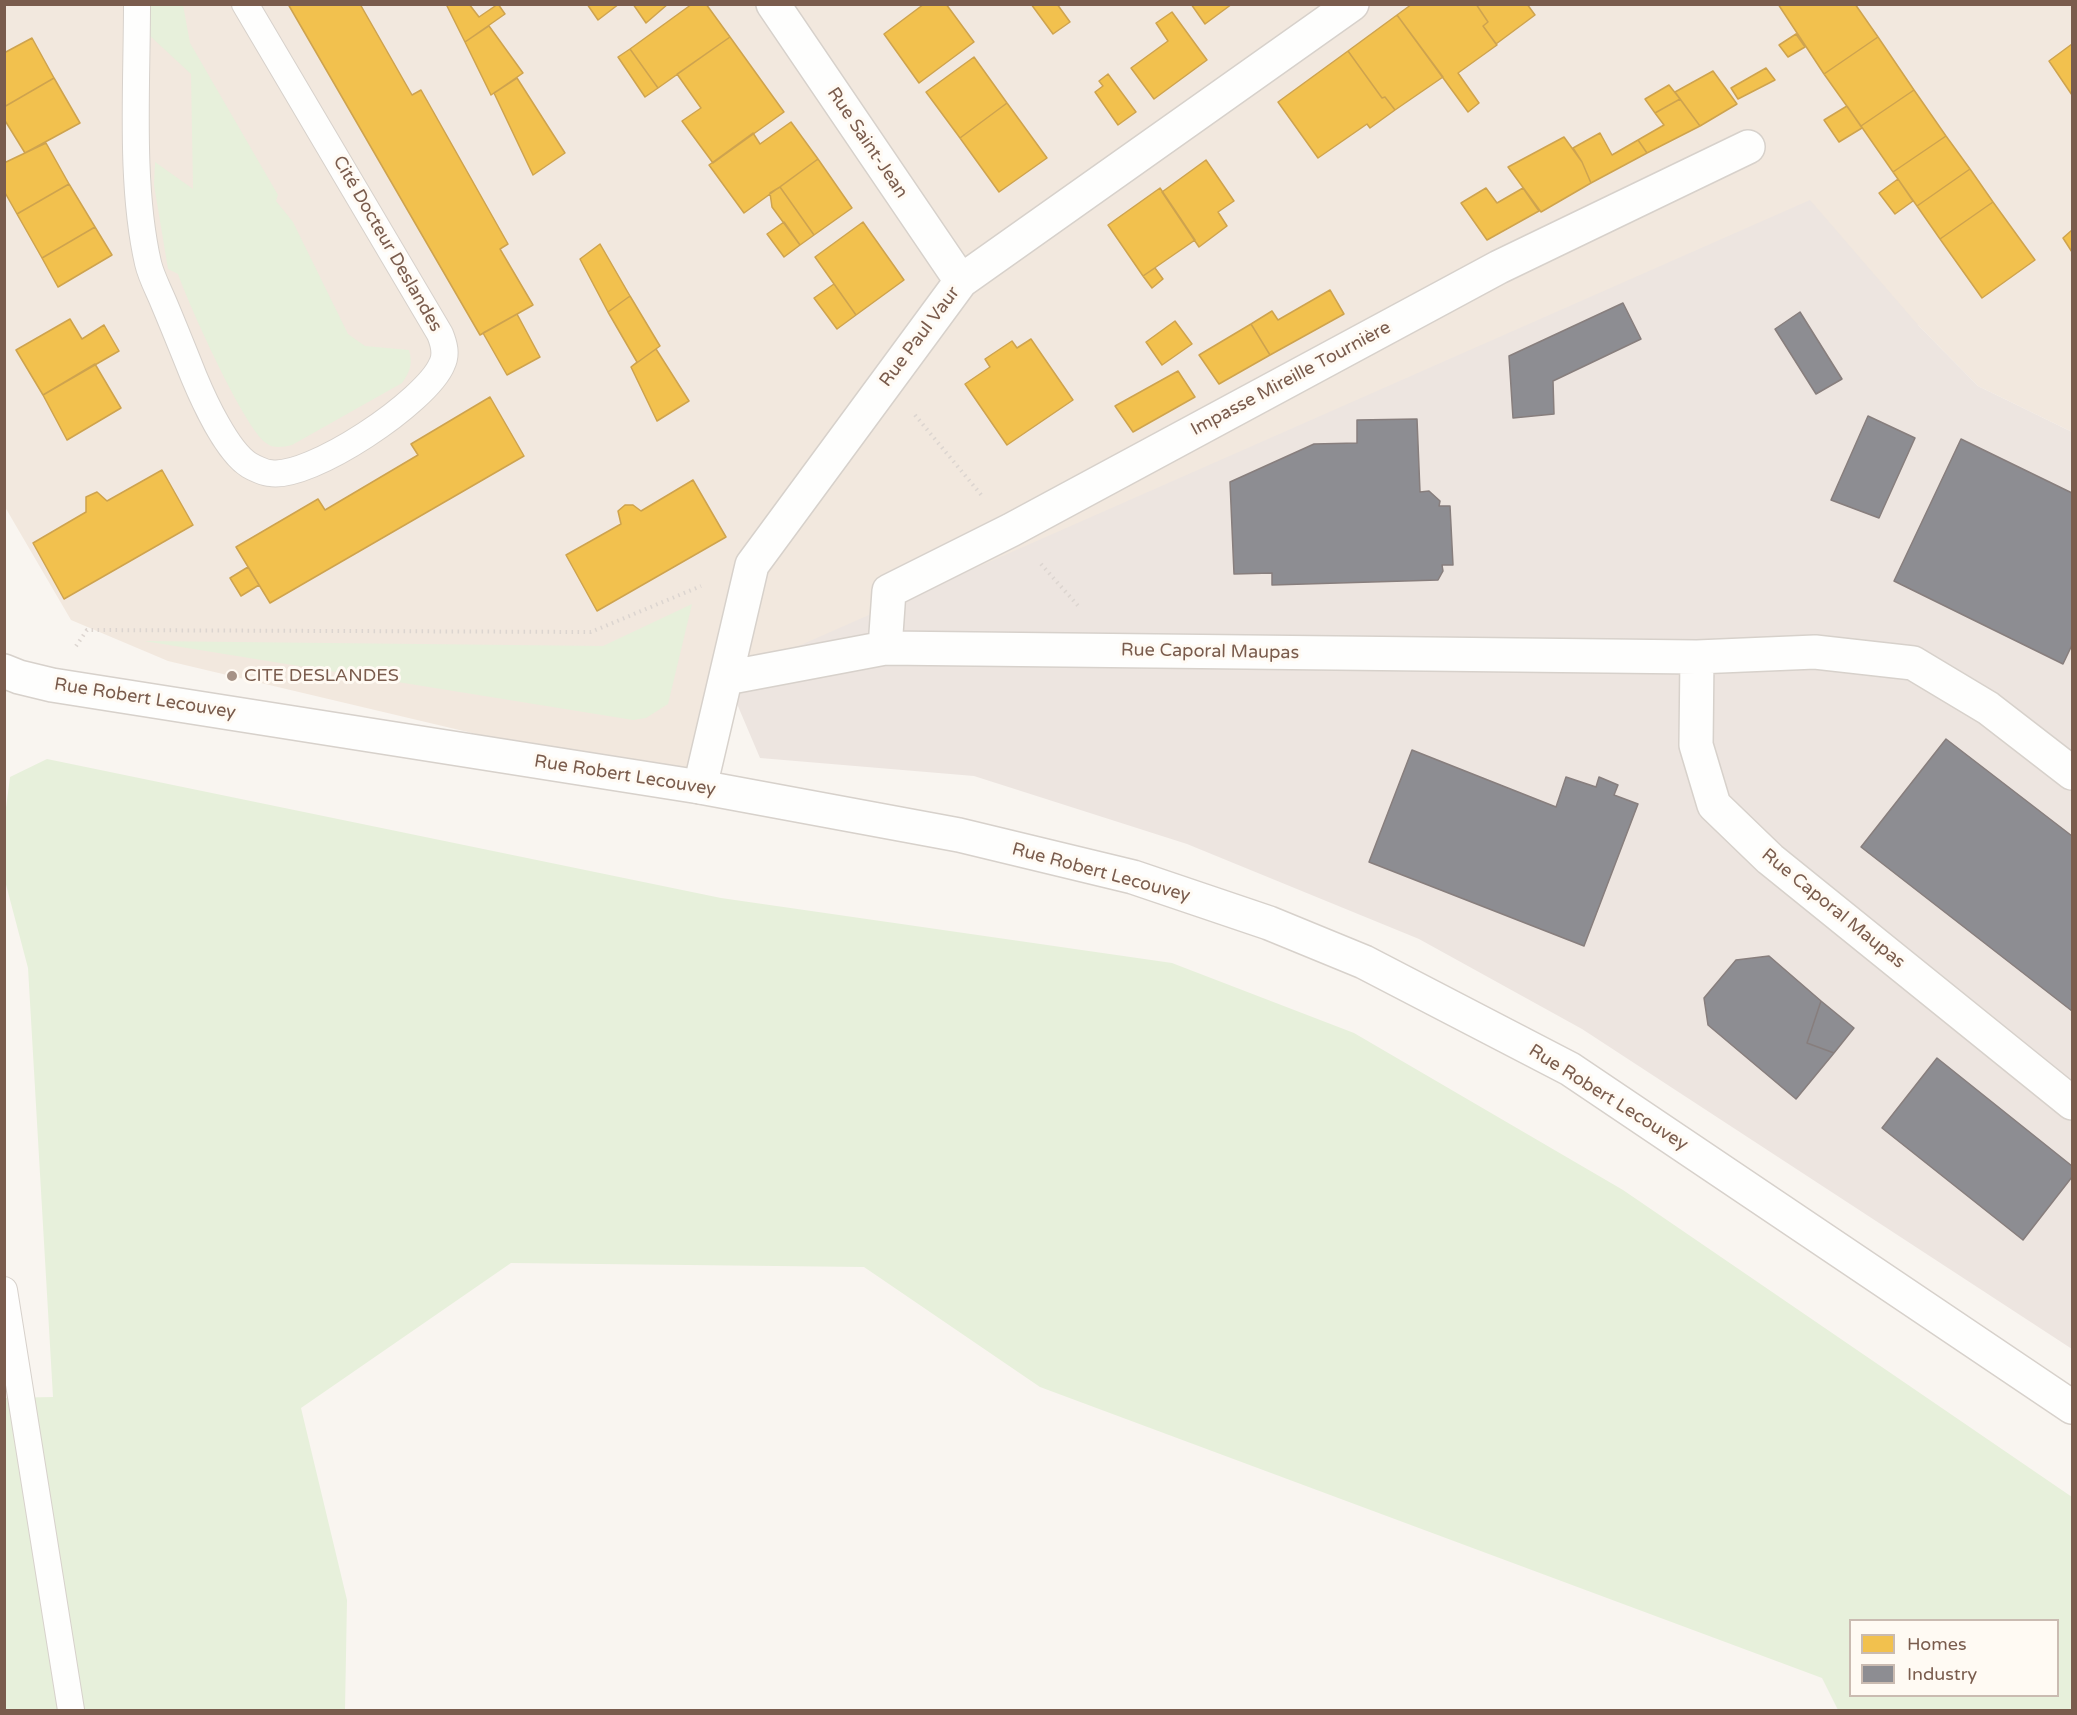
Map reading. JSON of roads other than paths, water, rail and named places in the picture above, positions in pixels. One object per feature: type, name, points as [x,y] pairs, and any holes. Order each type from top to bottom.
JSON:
[{"type":"street","name":"Rue Saint-Jean","points":[[773,4],[961,281]]},
{"type":"street","name":"Rue Paul Vaur","points":[[700,787],[752,565],[961,281],[1352,4]]},
{"type":"street","name":"Impasse Mireille Tournière","points":[[885,648],[889,591],[1011,530],[1499,267],[1748,147]]},
{"type":"street","name":"Rue Caporal Maupas","points":[[726,678],[885,648],[1697,657],[1815,652],[1913,663],[1988,708],[2073,773]]},
{"type":"street","name":"Rue Caporal Maupas","points":[[1697,657],[1695,745],[1714,805],[1770,859],[2073,1103]]},
{"type":"street","name":"Rue Robert Lecouvey","points":[[4,670],[19,677],[52,685],[700,787],[959,835],[1132,878],[1269,922],[1364,962],[1570,1069],[2073,1407]]},
{"type":"lane","name":"Cité Docteur Deslandes","points":[[138,4],[139,194],[148,264],[206,405],[228,441],[248,465],[271,474],[298,470],[378,428],[434,378],[443,364],[445,348],[440,334],[245,4]]},
{"type":"lane","points":[[4,1290],[71,1710]]},
{"type":"place","name":"CITE DESLANDES","points":[[232,676]]}]
